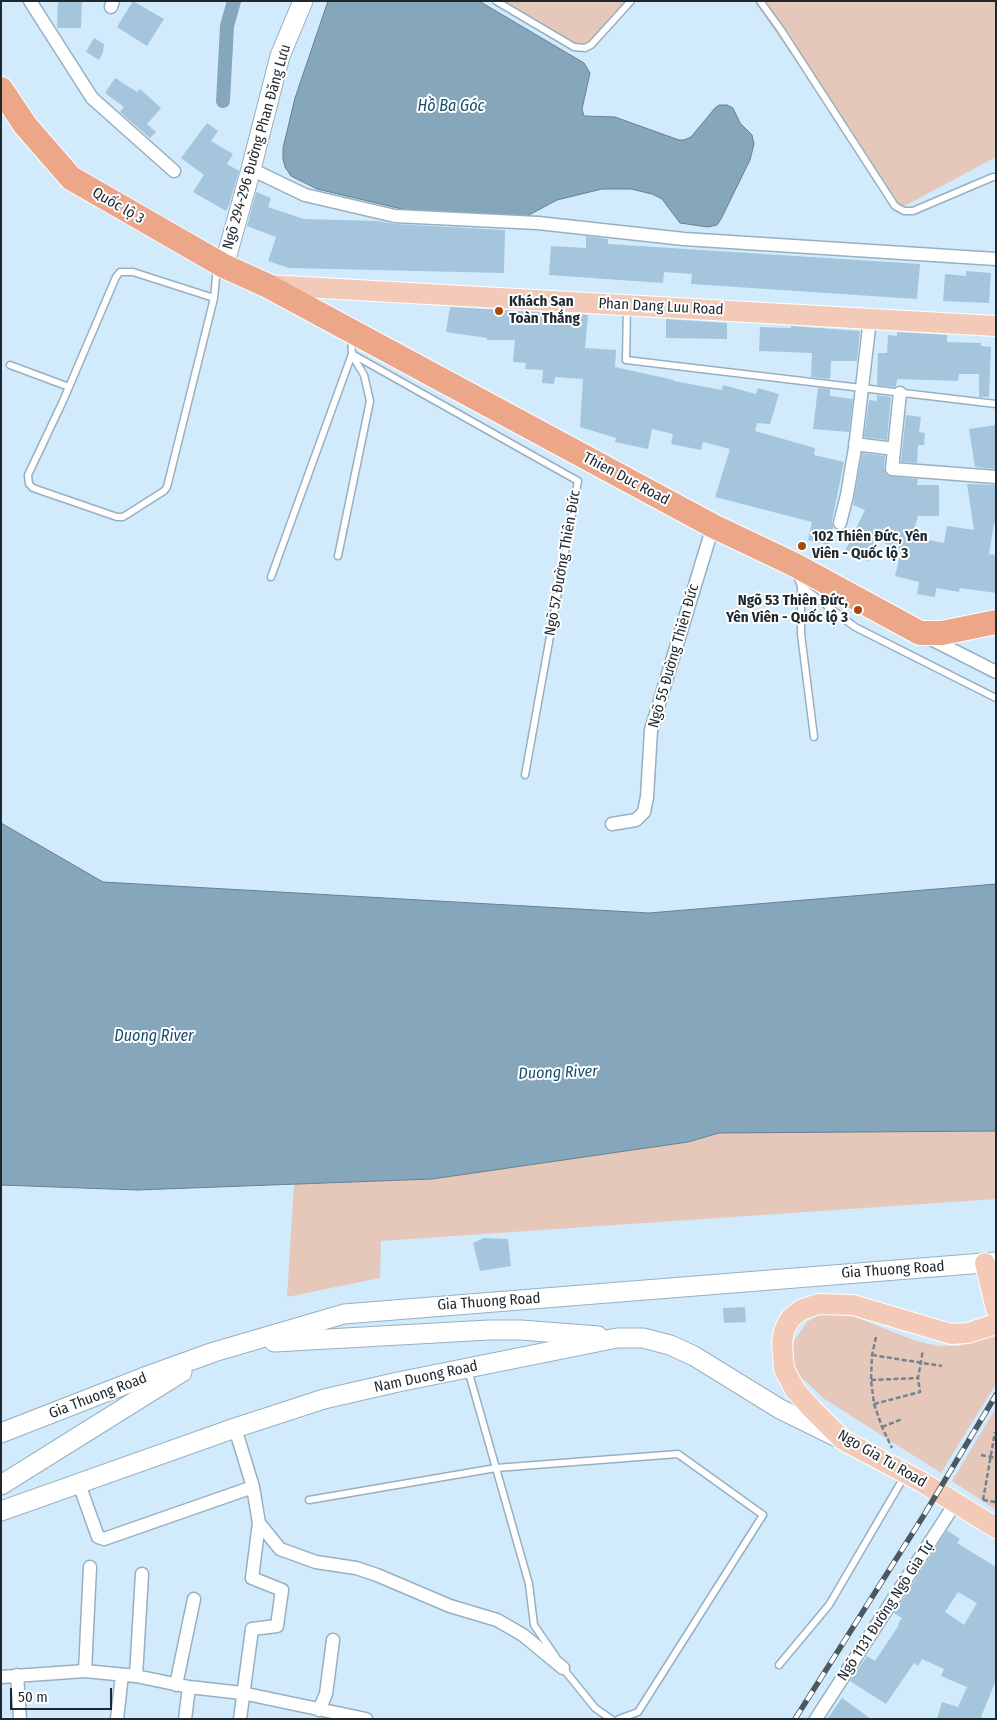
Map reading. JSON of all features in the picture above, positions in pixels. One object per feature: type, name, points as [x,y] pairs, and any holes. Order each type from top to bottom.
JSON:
[{"type":"highway","name":"Quốc lộ 3","points":[[1,89],[25,125],[71,178],[221,264],[266,285]]},
{"type":"highway","name":"Thien Duc Road","points":[[266,285],[351,343],[713,526],[797,575],[920,633],[942,634],[996,622]]},
{"type":"main road","name":"Ngõ 294-296 Đường Phan Đăng Lưu","points":[[221,264],[251,169],[280,56],[303,1]]},
{"type":"main road","name":"Phan Dang Luu Road","points":[[266,285],[996,326]]},
{"type":"main road","points":[[990,1262],[996,1309]]},
{"type":"main road","name":"Gia Thuong Road","points":[[1,1433],[135,1380],[214,1352],[330,1317],[359,1312],[990,1262]]},
{"type":"main road","name":"Ngo Gia Tu Road","points":[[996,1324],[968,1333],[951,1334],[853,1305],[818,1304],[801,1310],[790,1319],[784,1331],[782,1343],[784,1369],[795,1390],[812,1410],[843,1440],[906,1473],[996,1528]]},
{"type":"main road","points":[[242,1343],[521,1330],[617,1338]]},
{"type":"main road","name":"Nam Duong Road","points":[[1,1511],[235,1428],[324,1399],[398,1382],[617,1338],[643,1338],[670,1345],[694,1356],[783,1410],[843,1440]]},
{"type":"main road","points":[[1,1485],[214,1352]]},
{"type":"street","points":[[30,1],[92,98],[174,171]]},
{"type":"street","points":[[251,169],[305,195],[395,216],[538,223],[684,239],[996,259]]},
{"type":"street","points":[[840,523],[847,496],[855,444],[870,319]]},
{"type":"street","points":[[900,393],[892,468],[996,477]]},
{"type":"street","points":[[855,444],[894,448]]},
{"type":"street","name":"Ngõ 55 Đường Thiên Đức","points":[[612,824],[636,820],[644,812],[647,797],[652,730],[713,526]]},
{"type":"street","points":[[920,633],[996,672]]},
{"type":"street","points":[[235,1428],[252,1487],[259,1524],[252,1578],[282,1590],[277,1626],[252,1629],[240,1719]]},
{"type":"street","points":[[79,1484],[98,1537],[104,1538],[252,1487]]},
{"type":"street","name":"Ngõ 1131 Đường Ngô Gia Tự","points":[[816,1719],[956,1502]]},
{"type":"street","points":[[259,1524],[280,1549],[316,1562],[356,1568],[376,1574],[450,1606],[497,1620],[524,1635],[562,1668]]},
{"type":"street","points":[[85,1671],[90,1567]]},
{"type":"street","points":[[136,1676],[142,1574]]},
{"type":"street","points":[[185,1719],[183,1686],[194,1599]]},
{"type":"street","points":[[319,1710],[326,1694],[333,1640]]},
{"type":"street","points":[[1,1677],[85,1671],[136,1676],[183,1686],[242,1693],[366,1719]]},
{"type":"street","points":[[17,1675],[20,1719]]},
{"type":"street","points":[[117,1719],[122,1675]]},
{"type":"lane","points":[[496,1],[574,47],[585,48],[591,45],[631,1]]},
{"type":"lane","points":[[760,1],[781,30],[895,206],[904,211],[913,211],[996,177]]},
{"type":"lane","points":[[214,298],[133,272],[120,272],[116,277],[69,387],[28,475],[27,479],[33,488],[116,517],[123,517],[164,491],[167,487],[214,298],[221,264]]},
{"type":"lane","points":[[627,305],[626,360],[996,404]]},
{"type":"lane","points":[[338,556],[370,401],[364,375],[351,343]]},
{"type":"lane","points":[[271,577],[351,343]]},
{"type":"lane","name":"Ngõ 57 Đường Thiên Đức","points":[[351,343],[578,481],[524,775]]},
{"type":"lane","points":[[10,365],[69,387]]},
{"type":"lane","points":[[797,575],[855,627],[996,698]]},
{"type":"lane","points":[[797,575],[814,737]]},
{"type":"lane","points":[[468,1368],[529,1584],[534,1624],[562,1668],[595,1708],[611,1719]]},
{"type":"lane","points":[[309,1500],[496,1468],[678,1454],[763,1515],[638,1712],[619,1719]]},
{"type":"lane","points":[[780,1665],[830,1606],[906,1473]]},
{"type":"path","points":[[876,1336],[872,1355],[871,1380],[874,1404],[882,1427],[893,1449]]},
{"type":"path","points":[[874,1404],[920,1392],[918,1378],[922,1350]]},
{"type":"path","points":[[872,1355],[942,1366]]},
{"type":"path","points":[[871,1380],[918,1378]]},
{"type":"path","points":[[882,1427],[902,1419]]},
{"type":"path","points":[[983,1500],[995,1432],[990,1430]]},
{"type":"path","points":[[981,1456],[996,1458]]},
{"type":"shaded area","points":[[499,1],[631,1],[585,48]]},
{"type":"shaded area","points":[[754,1],[996,1],[996,157],[899,209]]},
{"type":"shaded area","points":[[996,1131],[996,1199],[381,1241],[380,1278],[287,1297],[294,1184],[432,1179],[688,1142],[719,1133]]},
{"type":"shaded area","points":[[832,1313],[848,1314],[916,1341],[939,1346],[959,1346],[996,1334],[996,1384],[941,1473],[823,1398],[800,1376],[791,1358],[794,1341],[807,1322],[817,1316]]},
{"type":"shaded area","points":[[996,1408],[996,1510],[952,1481]]},
{"type":"water","name":"Hồ Ba Góc","points":[[328,1],[479,1],[584,63],[590,73],[582,109],[584,116],[615,117],[679,140],[684,140],[691,137],[715,108],[719,105],[727,105],[733,108],[740,123],[752,135],[754,144],[750,160],[721,219],[717,225],[708,227],[680,223],[662,199],[652,194],[631,189],[602,189],[557,200],[529,215],[518,218],[504,218],[406,210],[317,189],[291,176],[285,167],[283,148],[295,98]]},
{"type":"water","name":"Duong River","points":[[1,823],[103,882],[649,913],[996,884],[996,1131],[719,1133],[688,1142],[432,1179],[137,1190],[1,1185]]},
{"type":"building","points":[[58,1],[82,1],[81,28],[57,28]]},
{"type":"building","points":[[133,1],[164,19],[147,46],[117,27]]},
{"type":"building","points":[[94,38],[104,44],[99,60],[86,52]]},
{"type":"building","points":[[115,78],[137,92],[140,89],[161,108],[147,124],[156,132],[150,138],[120,112],[124,107],[105,93]]},
{"type":"building","points":[[207,123],[218,131],[211,141],[233,154],[227,164],[239,171],[226,211],[193,192],[204,175],[181,158]]},
{"type":"building","points":[[256,192],[271,198],[268,207],[304,219],[377,221],[395,224],[505,230],[504,273],[289,268],[268,261],[276,237],[247,226]]},
{"type":"building","points":[[586,236],[608,239],[608,244],[920,264],[917,299],[691,284],[692,274],[664,272],[663,283],[549,275],[551,246],[586,248]]},
{"type":"building","points":[[966,271],[991,273],[989,303],[943,301],[945,274],[966,276]]},
{"type":"building","points":[[450,307],[588,315],[585,348],[616,350],[615,367],[722,390],[723,385],[756,394],[758,388],[779,394],[770,424],[757,423],[755,431],[815,448],[814,455],[844,462],[829,545],[808,540],[812,522],[715,497],[730,449],[703,442],[701,450],[671,444],[673,434],[652,429],[648,449],[615,442],[616,438],[580,427],[583,379],[555,377],[554,384],[542,383],[543,370],[525,369],[526,363],[513,362],[515,340],[487,340],[487,338],[446,332]]},
{"type":"building","points":[[666,319],[727,323],[727,339],[666,338]]},
{"type":"building","points":[[791,326],[860,331],[857,361],[831,361],[830,379],[811,377],[812,353],[759,351],[760,327],[791,328]]},
{"type":"building","points":[[897,332],[947,335],[947,342],[981,343],[981,346],[991,347],[989,397],[979,397],[979,374],[959,374],[958,381],[897,379],[895,387],[877,385],[878,353],[887,353],[888,335],[897,336]]},
{"type":"building","points":[[818,388],[830,389],[830,396],[853,399],[849,432],[813,429]]},
{"type":"building","points":[[877,395],[891,397],[887,440],[864,437],[869,400],[877,401]]},
{"type":"building","points":[[906,415],[921,417],[919,432],[925,433],[924,445],[918,445],[917,463],[901,462]]},
{"type":"building","points":[[996,425],[996,469],[975,467],[969,429]]},
{"type":"building","points":[[862,453],[885,456],[884,469],[888,476],[918,479],[917,485],[939,485],[939,516],[918,516],[912,537],[944,543],[947,526],[974,530],[967,484],[996,485],[996,524],[994,524],[989,554],[996,555],[996,593],[960,588],[959,592],[936,588],[935,597],[917,594],[919,582],[895,576],[901,551],[878,540],[868,561],[845,551],[865,510],[853,505]]},
{"type":"building","points":[[484,1238],[508,1239],[511,1266],[480,1271],[473,1243]]},
{"type":"building","points":[[745,1307],[746,1322],[724,1323],[723,1308]]},
{"type":"building","points":[[947,1530],[960,1539],[957,1543],[996,1567],[996,1680],[981,1717],[984,1719],[937,1719],[942,1702],[958,1707],[967,1687],[941,1676],[944,1669],[922,1659],[918,1666],[914,1663],[886,1704],[850,1681],[867,1656],[875,1661],[899,1625],[902,1618],[894,1613]],"holes":[[[958,1592],[977,1603],[964,1625],[945,1612]]]},
{"type":"building","points":[[842,1698],[871,1719],[827,1719]]},
{"type":"waterway","points":[[223,101],[227,26],[234,1]]},
{"type":"railway","points":[[795,1719],[924,1515],[996,1395]]},
{"type":"place","name":"Khách Sạn Toàn Thắng","points":[[499,311]]},
{"type":"place","name":"102 Thiên Đức, Yên Viên - Quốc lộ 3","points":[[802,546]]},
{"type":"place","name":"Ngõ 53 Thiên Đức, Yên Viên - Quốc lộ 3","points":[[858,610]]}]
